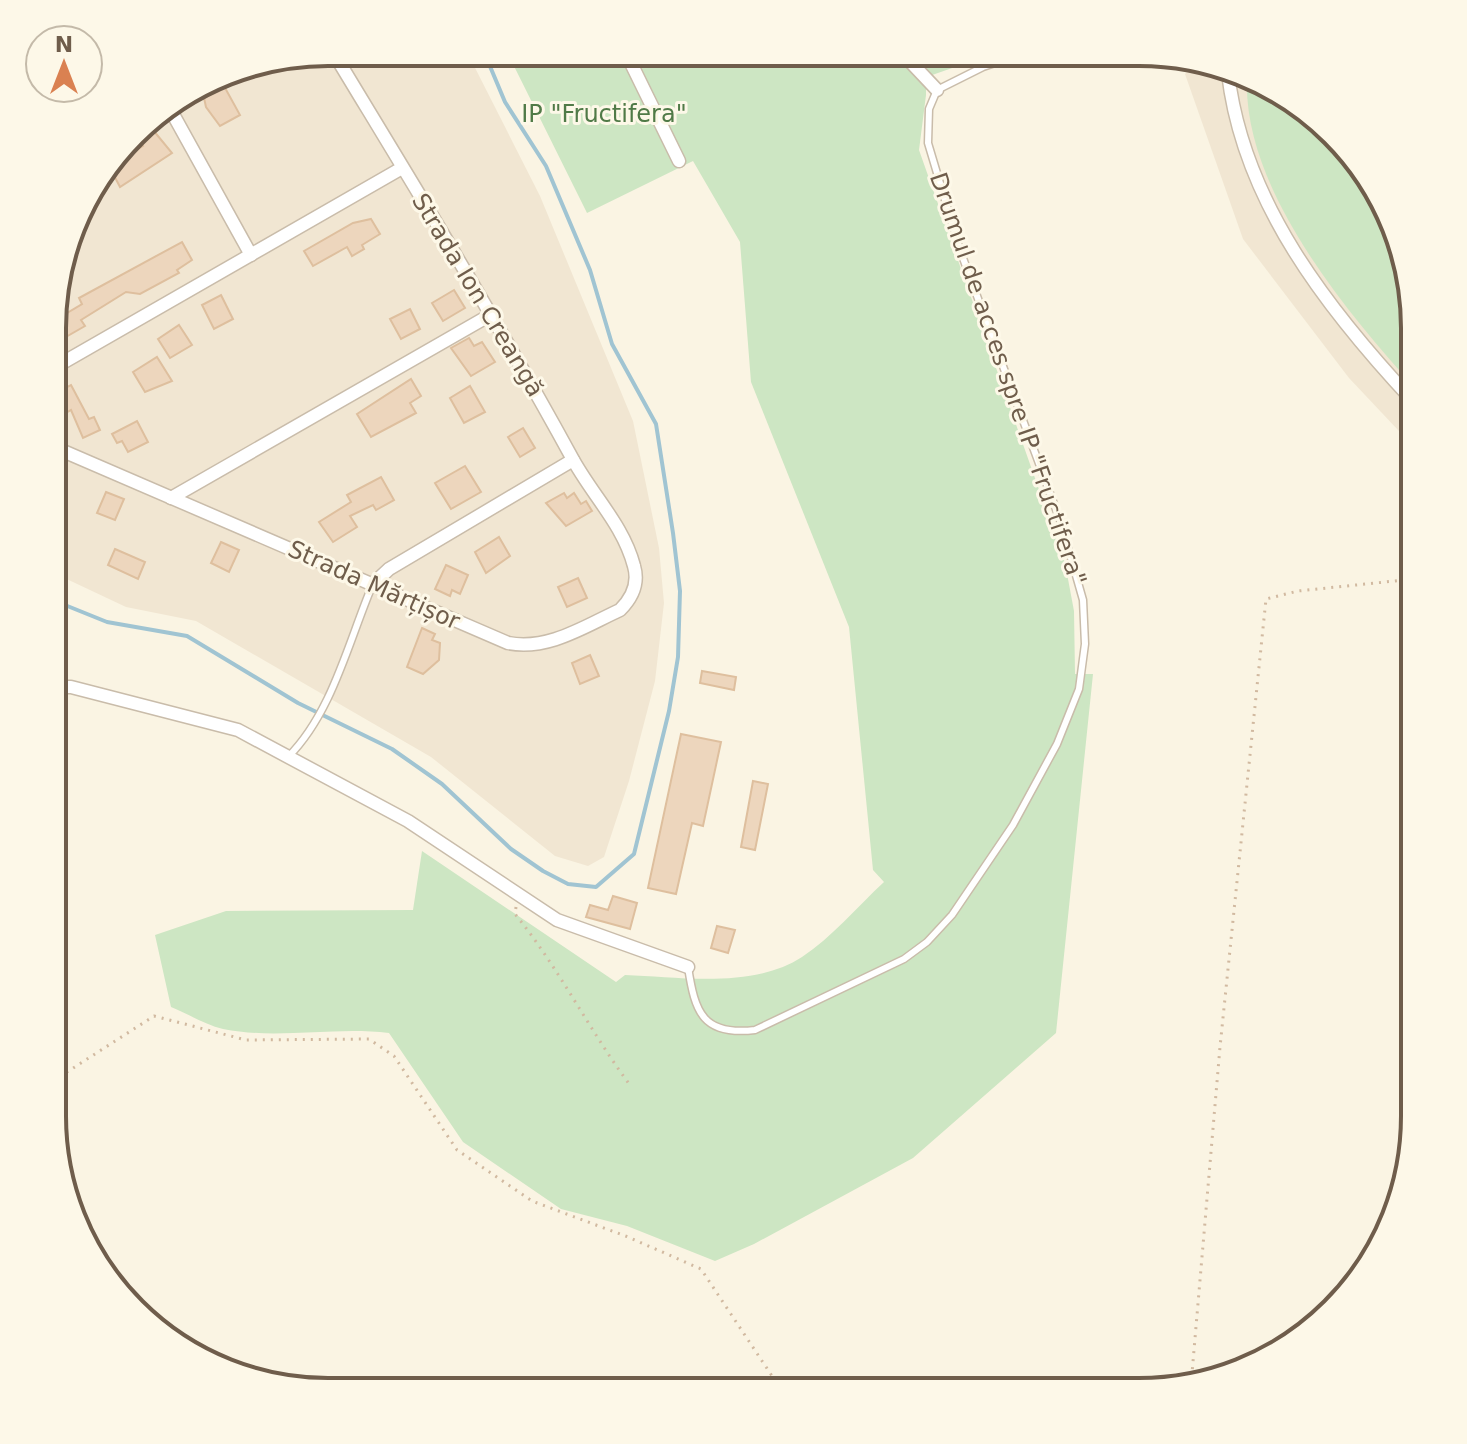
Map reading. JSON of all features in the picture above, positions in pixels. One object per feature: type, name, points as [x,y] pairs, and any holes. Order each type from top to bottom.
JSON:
[{"type":"street","name":"Strada Ion Creangă","points":[[341,66],[492,314],[573,460],[623,537]]},
{"type":"street","points":[[632,66],[679,161]]},
{"type":"street","points":[[914,66],[937,90]]},
{"type":"street","points":[[1229,82],[1233,116],[1265,202],[1319,288],[1400,387]]},
{"type":"street","points":[[174,117],[251,255]]},
{"type":"street","points":[[66,361],[402,168]]},
{"type":"street","points":[[171,498],[492,314]]},
{"type":"street","name":"Strada Mărțișor","points":[[66,452],[508,643],[532,645],[571,633],[628,602],[636,581],[635,569],[623,537]]},
{"type":"street","points":[[374,583],[389,569],[573,460]]},
{"type":"street","points":[[66,687],[238,730],[408,821],[557,920],[688,967]]},
{"type":"lane","points":[[937,90],[986,66]]},
{"type":"lane","name":"Drumul de acces spre IP \"Fructifera\"","points":[[688,967],[694,1002],[701,1016],[713,1026],[733,1033],[755,1030],[904,959],[927,942],[975,885],[1057,744],[1079,689],[1085,644],[1083,600],[1061,523],[960,250],[928,143],[929,109],[937,90]]},
{"type":"lane","points":[[288,757],[312,728],[328,697],[374,583]]},
{"type":"path","points":[[1192,1372],[1221,1032],[1266,599],[1298,591],[1400,580]]},
{"type":"path","points":[[519,895],[515,914],[542,948],[592,1033],[630,1085]]},
{"type":"path","points":[[67,1072],[154,1016],[246,1040],[369,1039],[394,1056],[457,1150],[532,1201],[628,1237],[701,1269],[773,1377]]},
{"type":"shaded area","points":[[474,66],[540,196],[633,421],[659,548],[664,603],[655,681],[629,781],[604,857],[588,866],[555,856],[431,757],[196,621],[126,607],[66,579],[68,294],[86,228],[110,183],[131,155],[155,131],[197,101],[244,80],[294,68]]},
{"type":"shaded area","points":[[1189,71],[1223,80],[1255,93],[1284,110],[1324,143],[1366,197],[1387,244],[1396,277],[1400,311],[1400,432],[1349,378],[1243,239],[1185,74]]},
{"type":"green space","name":"IP \"Fructifera\"","points":[[514,66],[958,66],[918,80],[926,86],[919,150],[1065,563],[1074,611],[1075,674],[1093,674],[1056,1033],[913,1158],[754,1244],[715,1261],[627,1226],[561,1209],[463,1142],[389,1033],[244,1032],[217,1027],[171,1007],[155,935],[226,911],[413,910],[422,851],[616,982],[625,975],[716,979],[761,974],[802,957],[834,931],[884,882],[873,870],[849,627],[751,382],[740,242],[693,161],[587,213]]},
{"type":"green space","points":[[1248,90],[1270,101],[1312,131],[1347,169],[1366,197],[1387,244],[1396,277],[1400,311],[1400,371],[1329,284],[1303,245],[1280,204],[1262,162],[1250,120]]},
{"type":"building","points":[[225,88],[240,115],[220,126],[206,107],[204,98]]},
{"type":"building","points":[[154,132],[172,153],[120,187],[115,177],[131,155]]},
{"type":"building","points":[[371,219],[380,234],[362,245],[364,249],[352,256],[347,247],[313,266],[304,251],[353,223]]},
{"type":"building","points":[[182,242],[192,260],[177,270],[179,273],[140,294],[126,292],[81,320],[85,326],[66,337],[67,313],[82,304],[79,298]]},
{"type":"building","points":[[454,290],[465,308],[443,321],[432,303]]},
{"type":"building","points":[[221,295],[233,319],[214,329],[202,305]]},
{"type":"building","points":[[410,309],[420,329],[401,339],[390,319]]},
{"type":"building","points":[[179,325],[192,345],[170,358],[158,339]]},
{"type":"building","points":[[469,338],[474,346],[482,342],[495,362],[471,376],[451,348]]},
{"type":"building","points":[[157,357],[172,381],[145,392],[133,372]]},
{"type":"building","points":[[411,379],[421,396],[410,403],[416,413],[371,437],[357,414]]},
{"type":"building","points":[[71,385],[89,419],[94,417],[100,430],[83,438],[71,410],[66,413],[66,387]]},
{"type":"building","points":[[470,386],[485,412],[464,423],[450,398]]},
{"type":"building","points":[[137,421],[148,442],[128,452],[122,441],[117,443],[112,434]]},
{"type":"building","points":[[523,428],[535,448],[520,457],[508,437]]},
{"type":"building","points":[[465,466],[481,492],[451,509],[435,483]]},
{"type":"building","points":[[381,477],[394,500],[376,510],[373,505],[350,516],[357,527],[333,542],[319,522],[351,502],[347,495]]},
{"type":"building","points":[[106,492],[124,499],[115,520],[97,513]]},
{"type":"building","points":[[564,493],[567,498],[574,493],[581,504],[586,501],[592,511],[566,526],[546,503]]},
{"type":"building","points":[[499,537],[510,556],[486,573],[475,552]]},
{"type":"building","points":[[221,542],[239,550],[229,572],[211,563]]},
{"type":"building","points":[[115,549],[145,562],[138,579],[108,565]]},
{"type":"building","points":[[446,565],[468,575],[460,594],[452,590],[450,596],[435,589]]},
{"type":"building","points":[[578,578],[587,598],[567,607],[558,587]]},
{"type":"building","points":[[422,628],[435,634],[432,640],[440,643],[439,660],[423,674],[407,667]]},
{"type":"building","points":[[590,655],[599,676],[580,684],[572,663]]},
{"type":"building","points":[[702,671],[736,677],[734,690],[700,683]]},
{"type":"building","points":[[681,734],[721,742],[703,826],[692,823],[676,894],[648,888]]},
{"type":"building","points":[[753,781],[768,784],[755,850],[741,847]]},
{"type":"building","points":[[613,896],[637,903],[630,929],[586,917],[590,905],[608,910]]},
{"type":"building","points":[[717,926],[735,930],[728,953],[711,948]]},
{"type":"waterway","points":[[66,606],[107,622],[187,636],[298,703],[392,749],[442,784],[511,849],[568,884],[596,887],[634,854],[669,711],[678,657],[680,591],[656,424],[612,344],[590,270],[546,166],[505,102],[490,66]]}]
